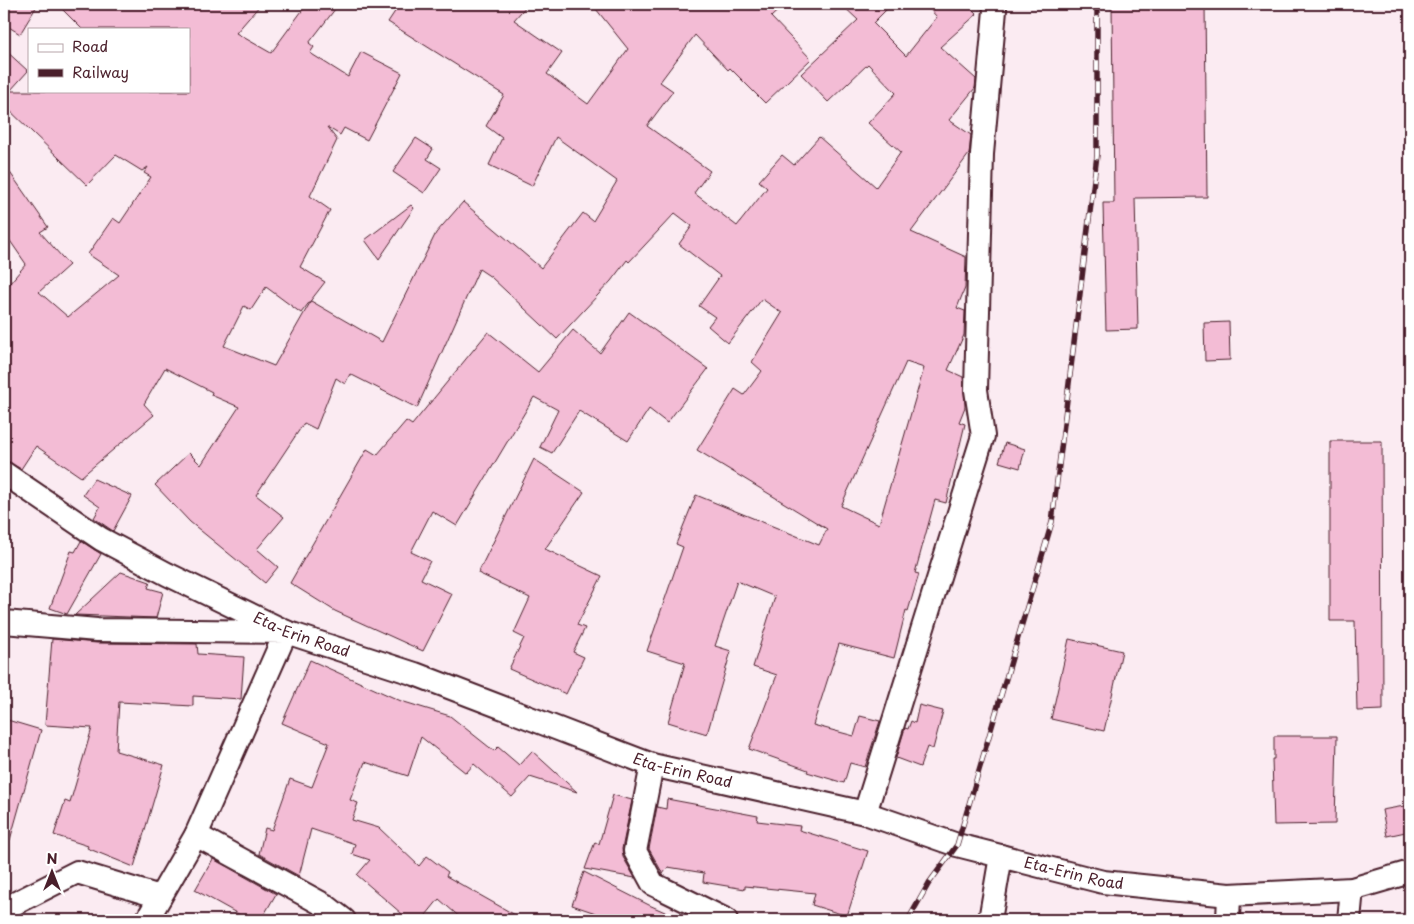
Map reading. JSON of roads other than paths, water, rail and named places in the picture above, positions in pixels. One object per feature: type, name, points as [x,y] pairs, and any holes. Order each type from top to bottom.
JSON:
[{"type":"street","points":[[865,813],[983,436],[976,390],[982,154],[994,4]]},
{"type":"street","name":"Eta-Erin Road","points":[[4,473],[101,539],[167,574],[286,632],[415,674],[652,765],[865,813],[957,845],[1103,882],[1229,895],[1352,889],[1410,872]]},
{"type":"street","points":[[4,622],[97,630],[286,632],[196,835],[147,920]]},
{"type":"street","points":[[652,765],[635,851],[653,884],[726,920]]},
{"type":"street","points":[[196,835],[326,906],[344,920]]},
{"type":"street","points":[[990,920],[1001,856]]},
{"type":"street","points":[[4,910],[76,872],[160,897]]},
{"type":"street","points":[[1350,920],[1352,889]]},
{"type":"street","points":[[1228,920],[1229,895]]},
{"type":"railway","points":[[908,920],[929,883],[957,845],[1052,522],[1097,155],[1097,4]]}]
